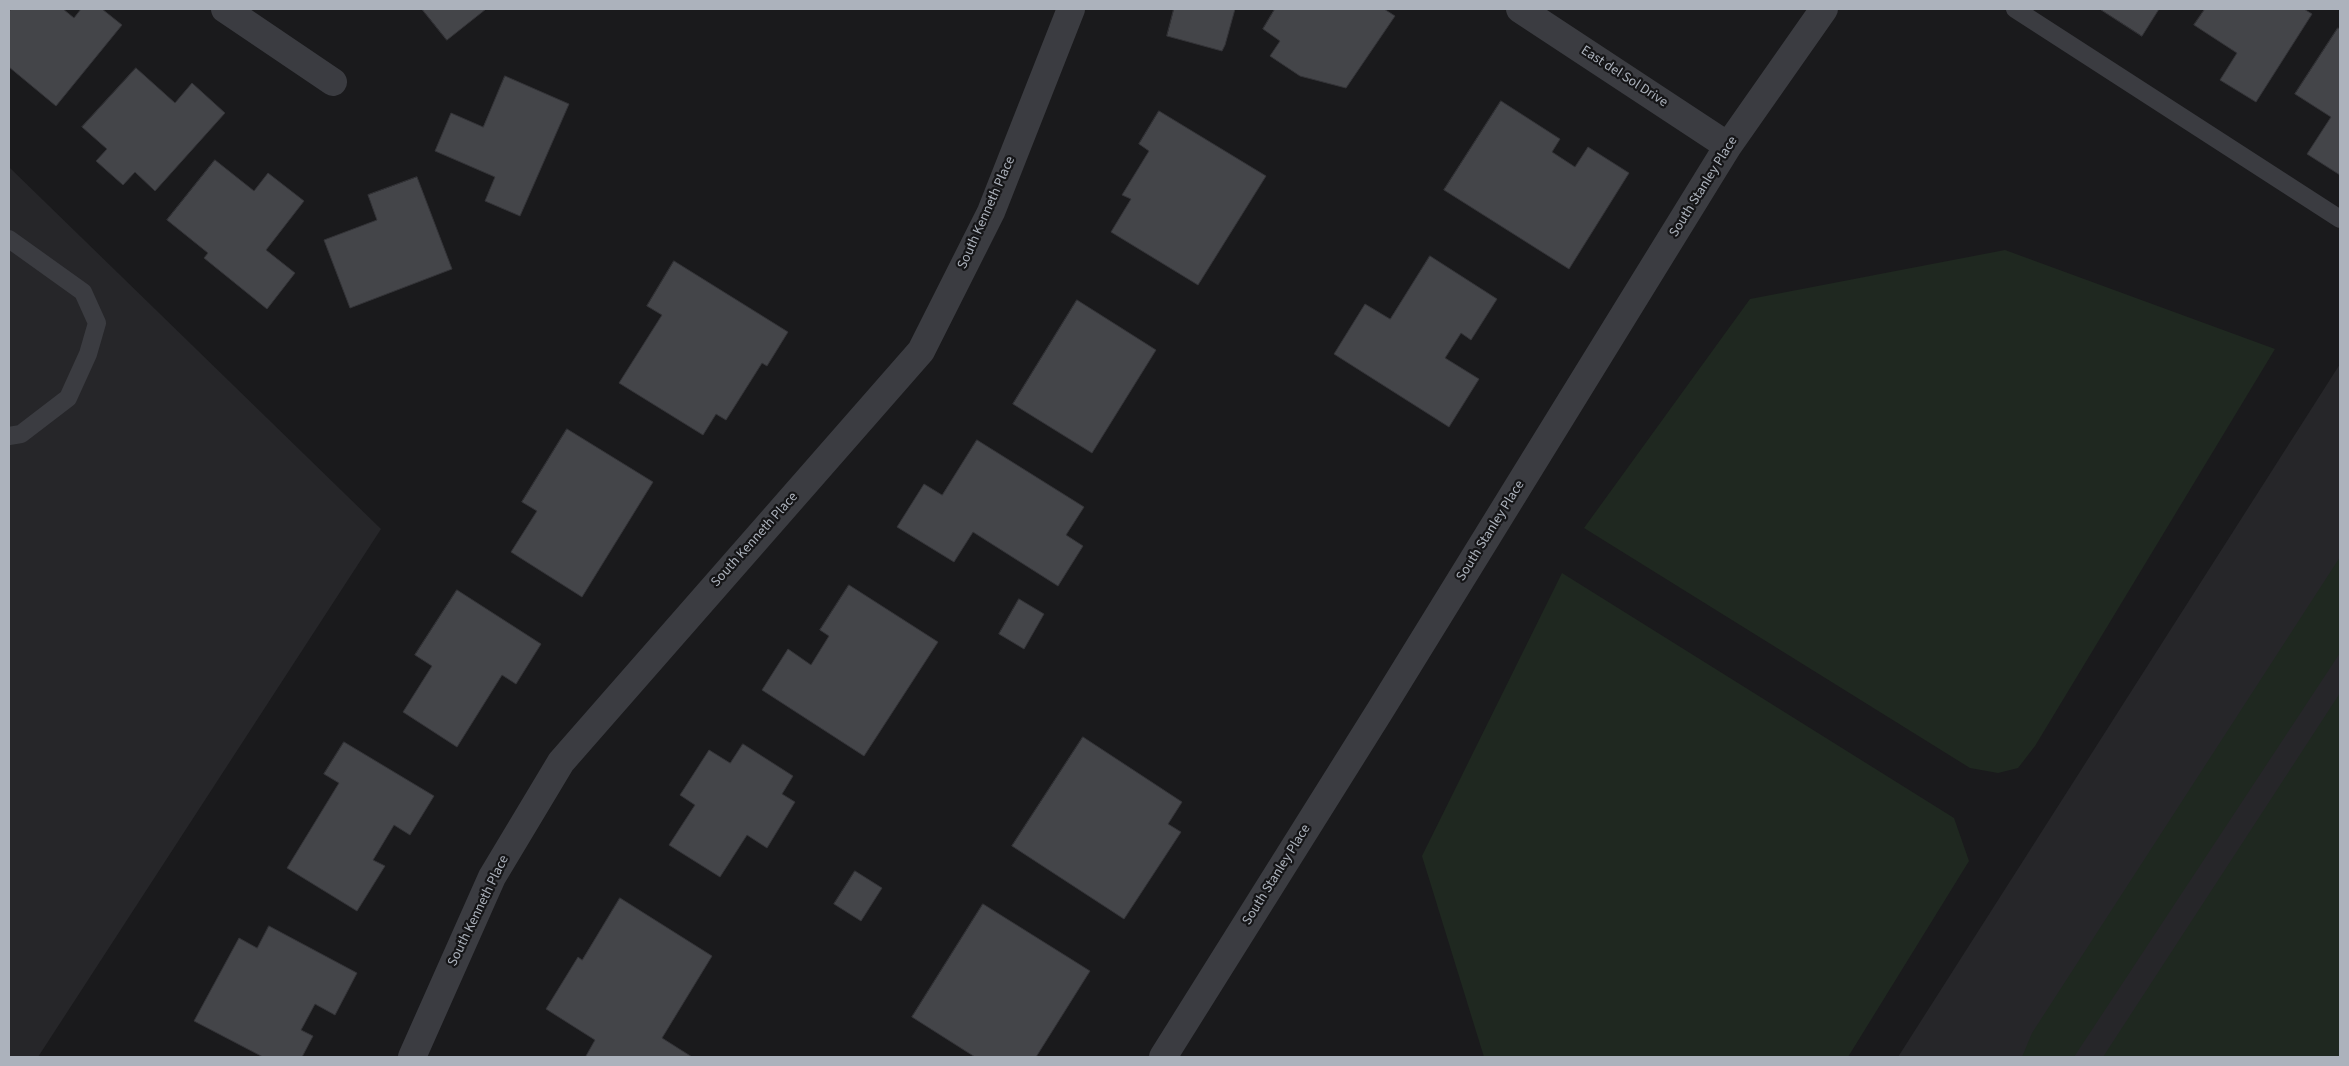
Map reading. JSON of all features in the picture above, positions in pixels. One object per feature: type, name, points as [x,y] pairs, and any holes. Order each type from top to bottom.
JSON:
[{"type":"street","points":[[225,9],[333,82]]},
{"type":"street","name":"South Kenneth Place","points":[[412,1057],[492,877],[561,762],[921,351],[990,212],[1072,9]]},
{"type":"street","name":"East del Sol Drive","points":[[1520,9],[1728,146]]},
{"type":"street","name":"South Stanley Place","points":[[1163,1057],[1382,708],[1728,146],[1824,9]]},
{"type":"lane","points":[[2015,9],[2340,219]]},
{"type":"lane","points":[[9,239],[83,292],[97,323],[88,354],[68,398],[21,434],[9,436]]},
{"type":"shaded area","points":[[9,167],[381,529],[38,1057],[9,1057]]},
{"type":"shaded area","points":[[2005,250],[2275,349],[2035,746],[2018,768],[1998,773],[1970,768],[1584,528],[1750,299]]},
{"type":"shaded area","points":[[2340,364],[2340,1057],[1898,1057]]},
{"type":"shaded area","points":[[2340,557],[2340,653],[2074,1057],[2022,1057],[2032,1033]]},
{"type":"shaded area","points":[[1562,573],[1954,818],[1969,861],[1848,1057],[1484,1057],[1422,856]]},
{"type":"shaded area","points":[[2340,693],[2340,1057],[2103,1057]]},
{"type":"building","points":[[11,9],[63,9],[74,18],[81,9],[102,9],[122,25],[56,106],[9,67],[9,12]]},
{"type":"building","points":[[422,9],[486,9],[447,40]]},
{"type":"building","points":[[1174,9],[1235,9],[1222,51],[1167,36]]},
{"type":"building","points":[[1275,9],[1384,9],[1395,16],[1346,88],[1300,76],[1270,56],[1280,41],[1263,29]]},
{"type":"building","points":[[2100,9],[2159,9],[2142,36]]},
{"type":"building","points":[[2205,9],[2304,9],[2312,14],[2256,102],[2220,80],[2237,53],[2194,25]]},
{"type":"building","points":[[2338,28],[2340,29],[2340,175],[2307,154],[2331,117],[2295,94]]},
{"type":"building","points":[[136,68],[175,103],[192,83],[225,113],[155,191],[135,172],[123,185],[96,161],[107,149],[82,127]]},
{"type":"building","points":[[505,76],[569,104],[520,216],[485,201],[495,177],[435,151],[451,113],[483,127]]},
{"type":"building","points":[[1501,101],[1560,139],[1552,152],[1575,167],[1588,147],[1629,173],[1569,269],[1444,190]]},
{"type":"building","points":[[1159,111],[1266,176],[1198,285],[1111,232],[1131,199],[1122,195],[1149,151],[1139,144]]},
{"type":"building","points":[[215,160],[254,191],[268,173],[304,201],[266,250],[295,273],[267,309],[204,258],[208,253],[167,220]]},
{"type":"building","points":[[417,177],[452,269],[350,308],[324,240],[377,220],[368,195]]},
{"type":"building","points":[[1430,256],[1497,299],[1471,340],[1461,333],[1445,358],[1479,379],[1449,427],[1334,354],[1365,304],[1390,319]]},
{"type":"building","points":[[674,261],[788,332],[767,366],[762,363],[726,420],[716,414],[703,435],[619,383],[662,315],[647,306]]},
{"type":"building","points":[[1077,300],[1156,350],[1092,453],[1013,404]]},
{"type":"building","points":[[567,429],[653,482],[582,597],[511,552],[537,511],[522,502]]},
{"type":"building","points":[[977,440],[1084,507],[1066,535],[1083,546],[1058,586],[973,532],[954,562],[897,527],[924,484],[942,495]]},
{"type":"building","points":[[849,585],[938,642],[864,756],[762,690],[788,649],[811,665],[829,636],[820,630]]},
{"type":"building","points":[[457,590],[541,644],[516,684],[502,675],[457,747],[403,712],[432,666],[415,655]]},
{"type":"building","points":[[1019,599],[1044,614],[1024,649],[999,634]]},
{"type":"building","points":[[1083,737],[1182,802],[1168,824],[1181,832],[1124,919],[1012,846]]},
{"type":"building","points":[[344,742],[434,796],[410,835],[394,825],[373,860],[385,866],[357,911],[287,868],[339,783],[324,774]]},
{"type":"building","points":[[743,744],[793,776],[782,794],[795,802],[767,848],[747,835],[720,877],[669,845],[695,805],[680,795],[709,750],[730,763]]},
{"type":"building","points":[[855,871],[882,888],[861,921],[834,904]]},
{"type":"building","points":[[620,898],[712,956],[662,1038],[692,1057],[588,1057],[586,1056],[595,1040],[546,1009],[578,957],[582,960]]},
{"type":"building","points":[[983,904],[1090,971],[1036,1057],[975,1057],[912,1017]]},
{"type":"building","points":[[269,926],[357,973],[335,1015],[315,1004],[301,1030],[313,1036],[302,1057],[263,1057],[194,1021],[239,938],[257,948]]}]
